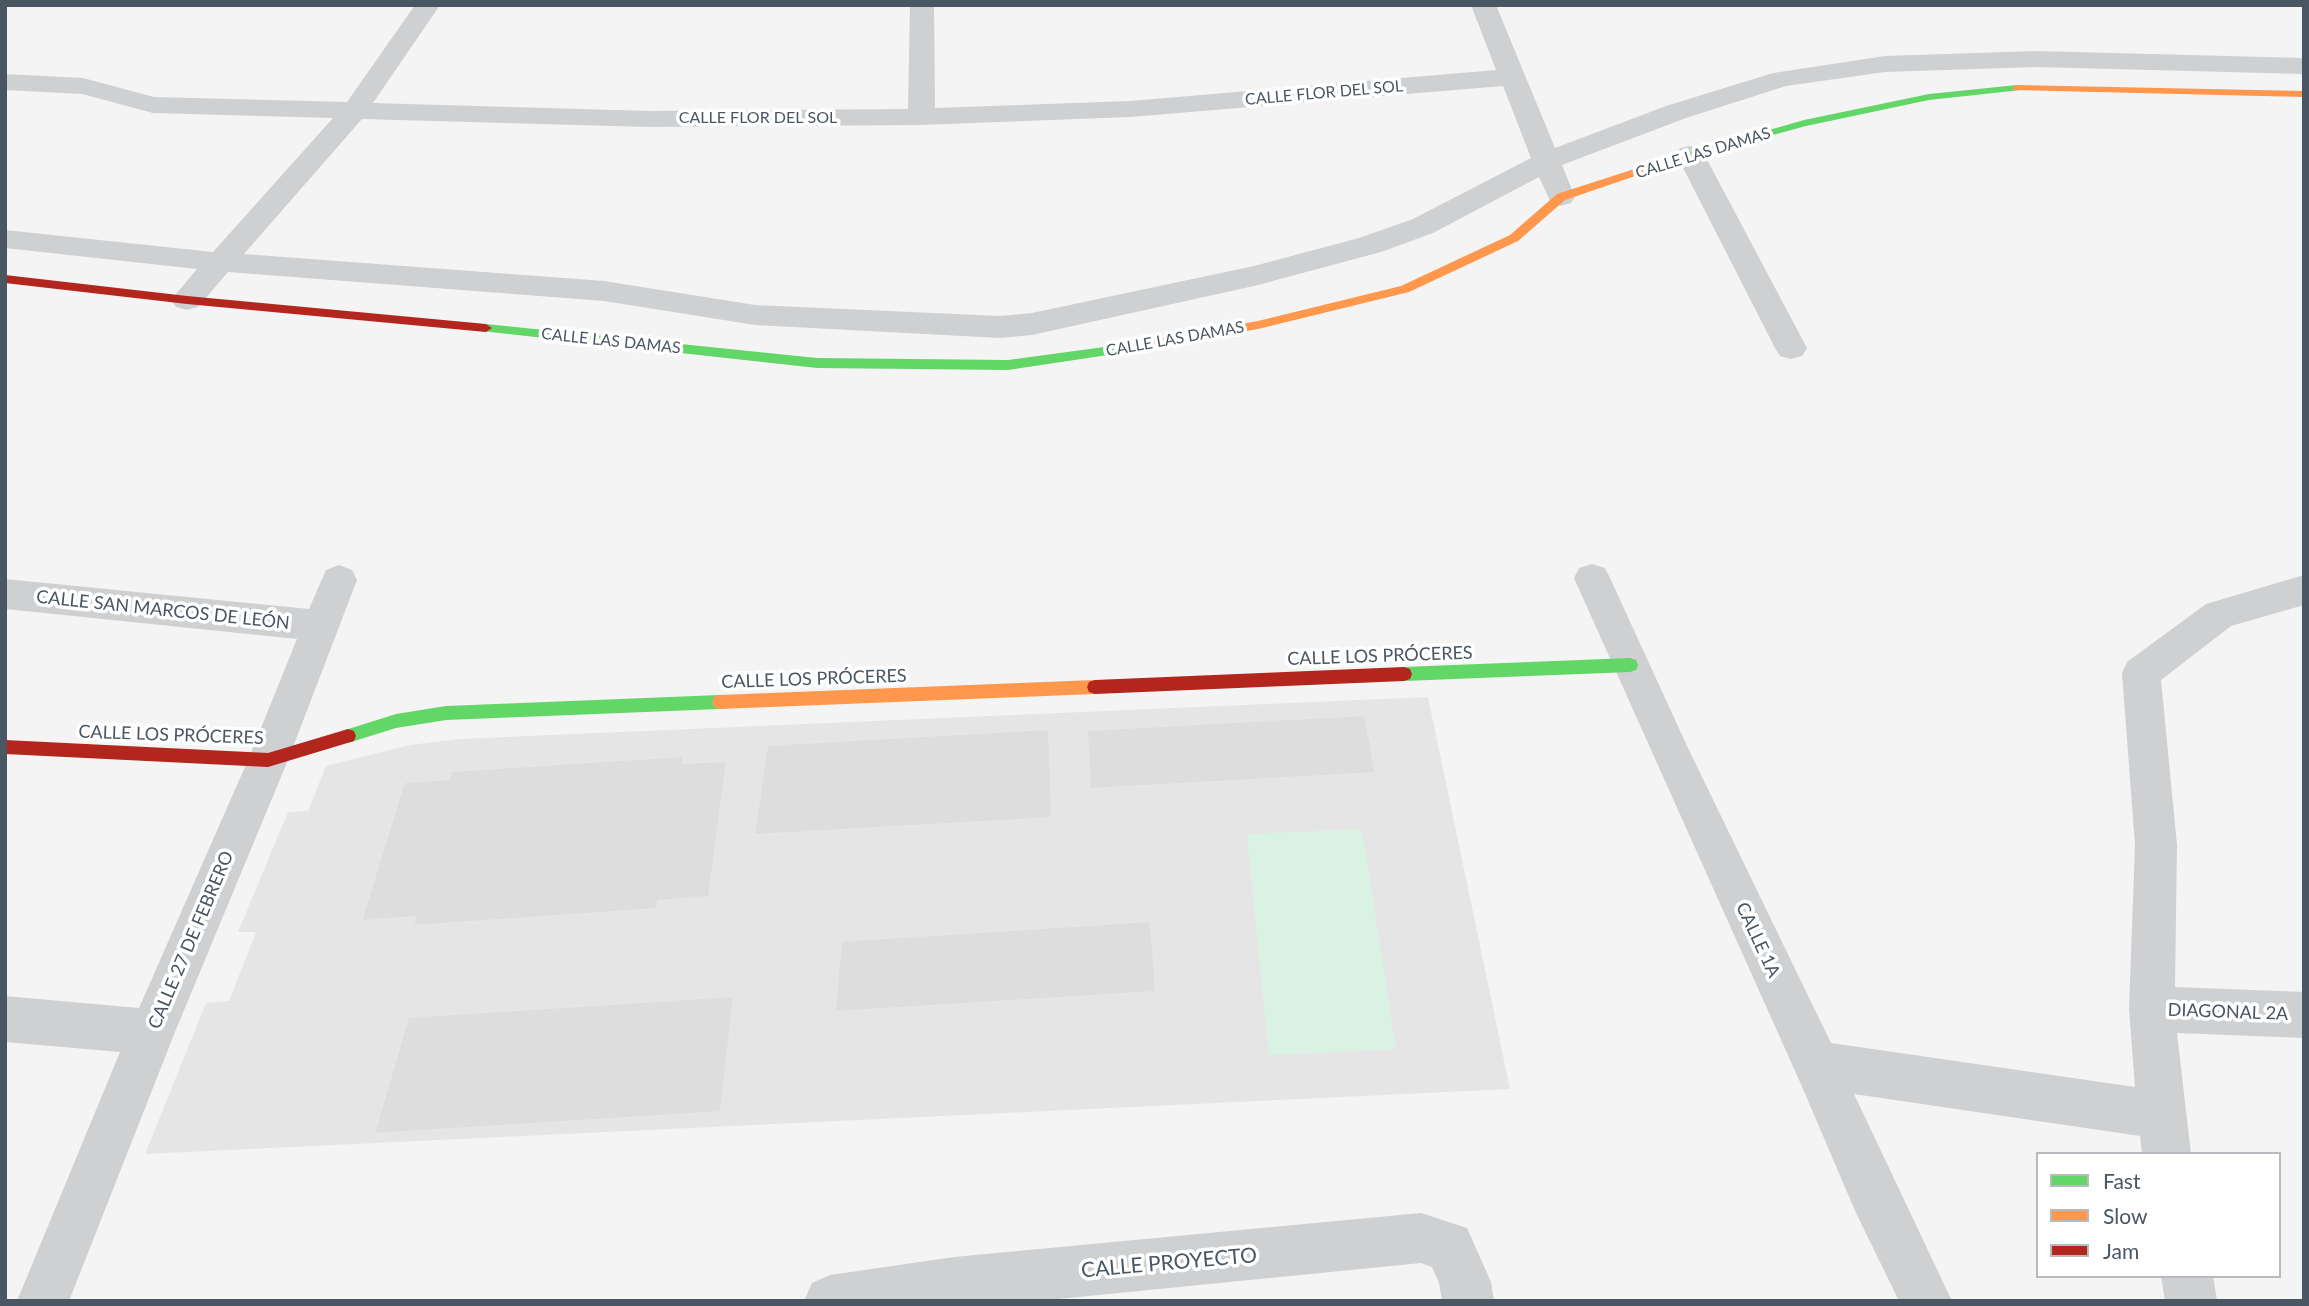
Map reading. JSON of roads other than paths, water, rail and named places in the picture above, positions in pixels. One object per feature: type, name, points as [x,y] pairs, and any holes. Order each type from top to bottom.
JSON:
[{"type":"street","points":[[187,300],[355,110],[428,5]]},
{"type":"street","points":[[921,117],[922,5]]},
{"type":"street","points":[[1483,5],[1561,197]]},
{"type":"street","points":[[5,239],[220,262],[604,291],[755,315],[1000,327],[1032,324],[1241,279],[1370,246],[1434,221],[1546,161],[1676,112],[1782,79],[1885,64],[2036,59],[2304,66]]},
{"type":"street","name":"CALLE FLOR DEL SOL","points":[[5,82],[83,86],[153,106],[649,119],[921,117],[1130,109],[1512,77]]},
{"type":"street","name":"CALLE LAS DAMAS","points":[[5,279],[187,300],[587,337],[817,363],[1008,365],[1147,345],[1258,325],[1405,289],[1514,238],[1561,197],[1690,153],[1804,123],[1929,97],[1994,90],[2034,88],[2304,94]]},
{"type":"street","points":[[1690,153],[1791,348]]},
{"type":"street","points":[[1000,327],[1008,365]]},
{"type":"street","name":"CALLE 1A","points":[[1592,578],[1817,1065],[1874,1195],[1926,1301]]},
{"type":"street","name":"CALLE 27 DE FEBRERO","points":[[43,1301],[152,1032],[268,760],[339,580]]},
{"type":"street","points":[[1817,1065],[2164,1134],[2152,1009],[2156,845],[2141,673],[2219,615],[2304,590]]},
{"type":"street","name":"CALLE SAN MARCOS DE LEÓN","points":[[5,594],[321,626]]},
{"type":"street","name":"CALLE LOS PRÓCERES","points":[[5,747],[268,760],[396,721],[446,713],[1630,665]]},
{"type":"street","name":"DIAGONAL 2A","points":[[2152,1009],[2304,1015]]},
{"type":"street","points":[[5,1019],[152,1032]]},
{"type":"street","name":"CALLE PROYECTO","points":[[830,1301],[954,1292],[1421,1238],[1449,1246],[1465,1282],[1468,1301]]},
{"type":"street","points":[[2187,1278],[2191,1301]]}]
